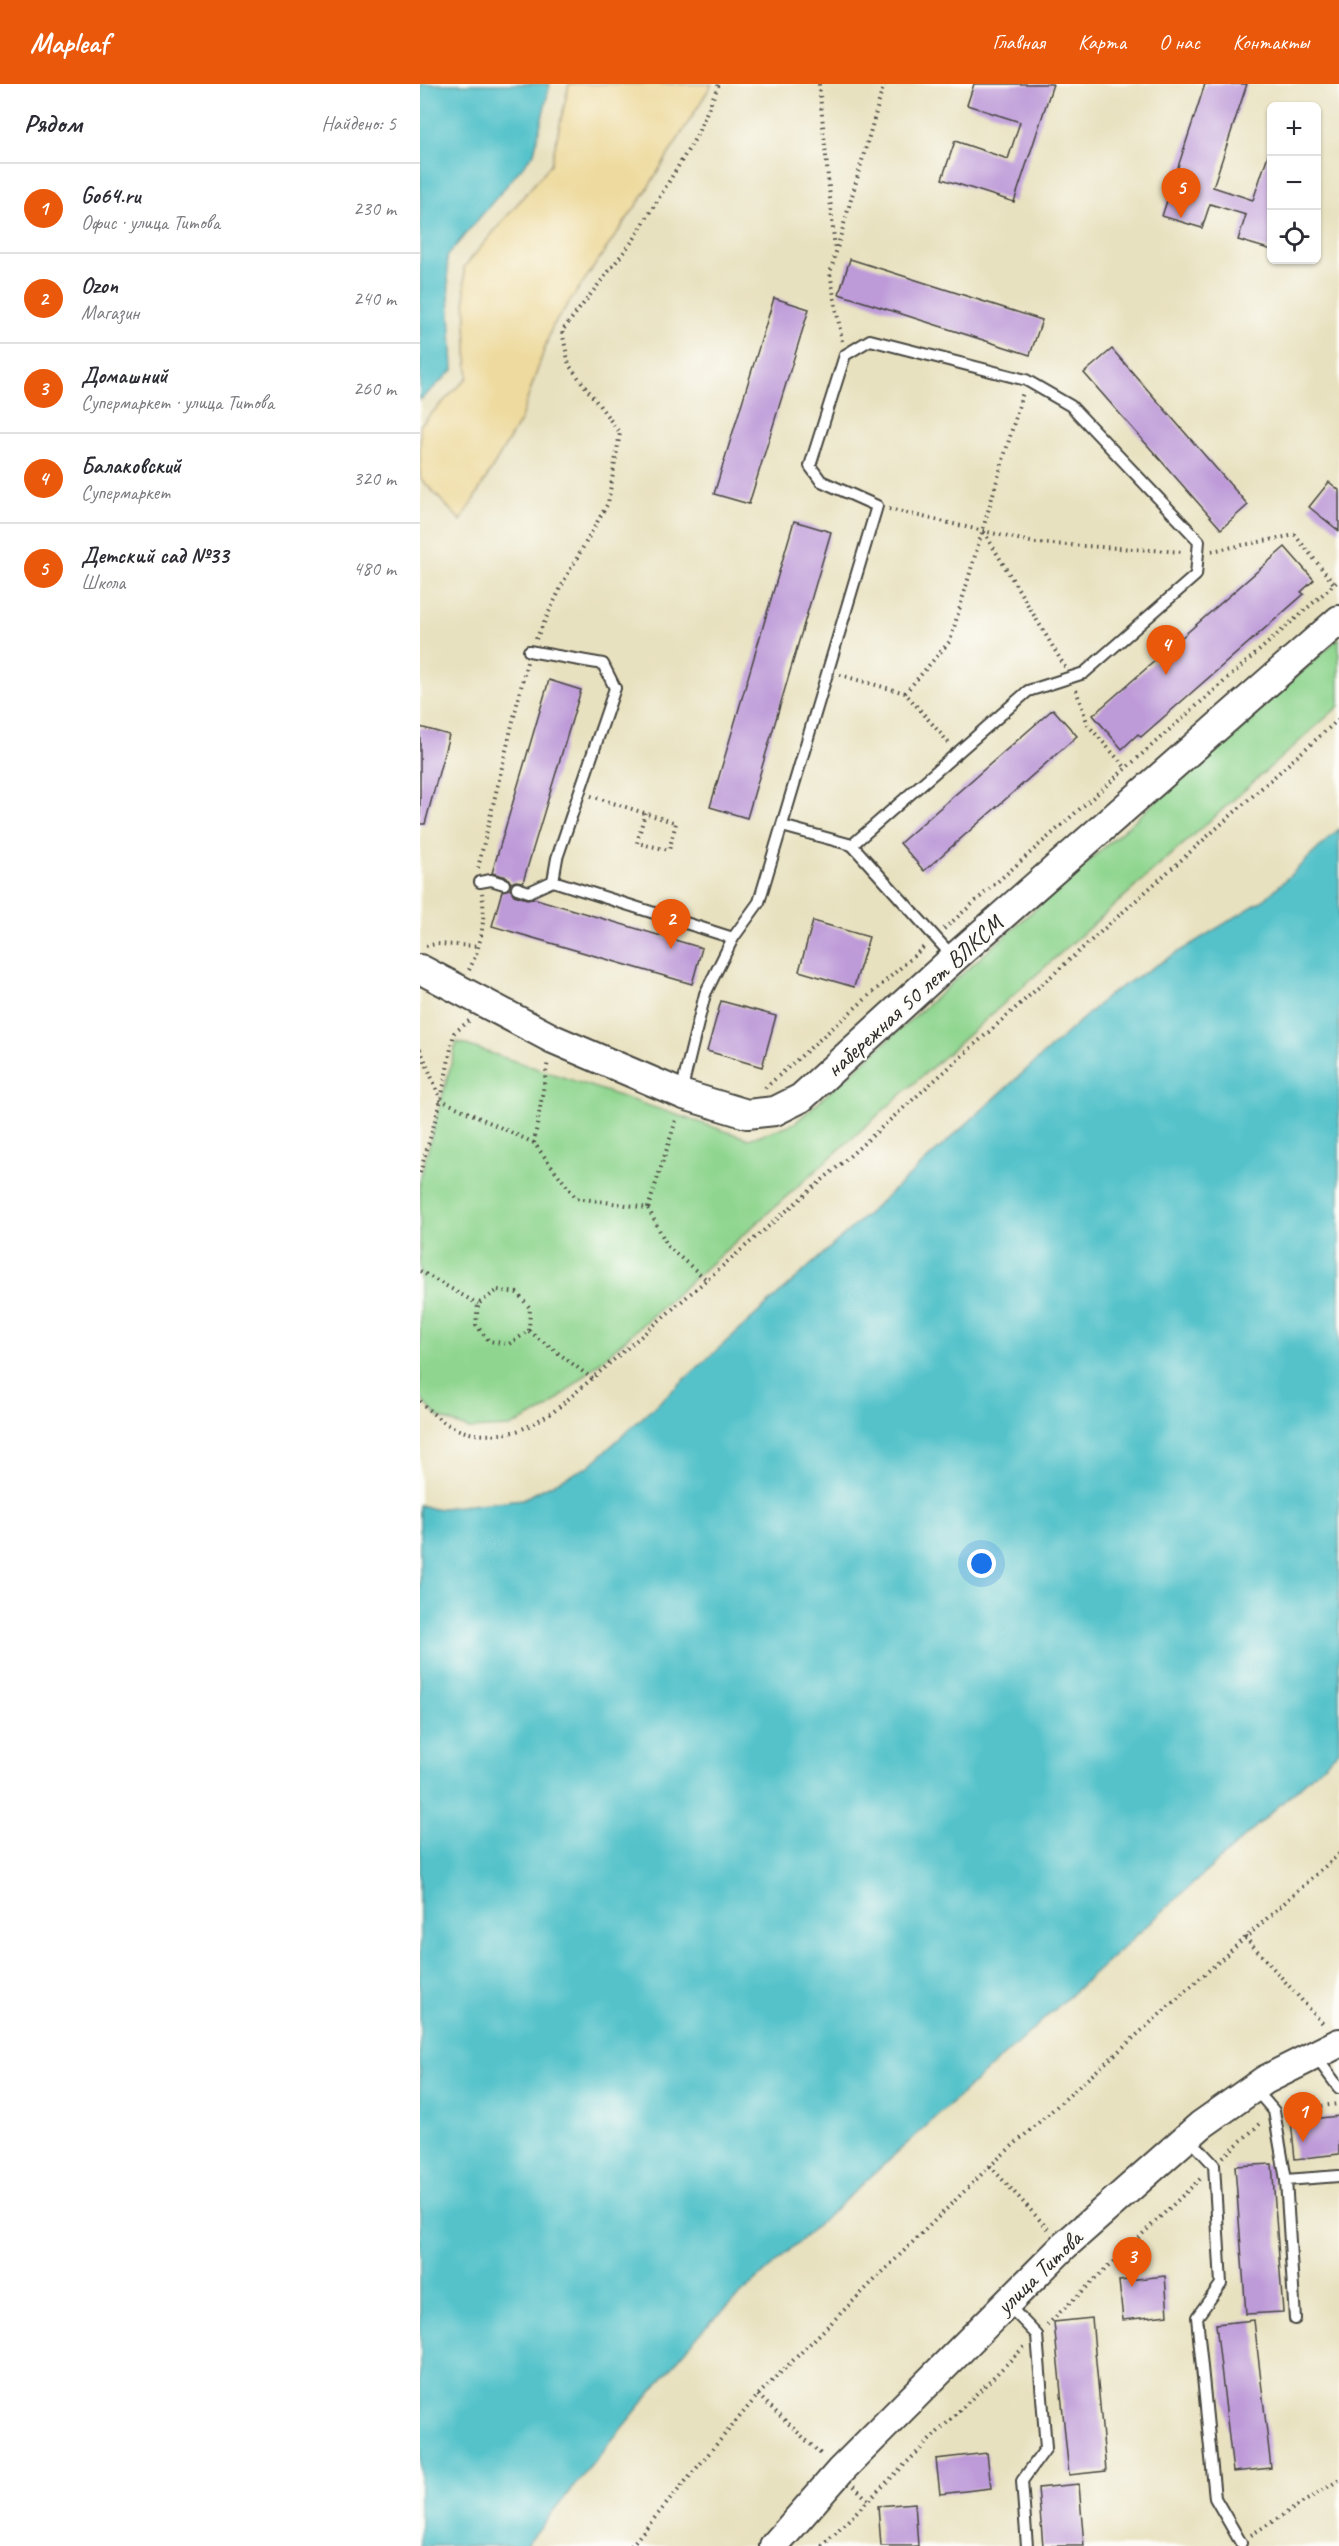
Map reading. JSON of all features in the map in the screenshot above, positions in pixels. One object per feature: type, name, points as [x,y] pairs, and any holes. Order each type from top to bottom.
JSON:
[{"type":"street","name":"набережная 50 лет ВЛКСМ","points":[[420,969],[553,1039],[684,1095],[747,1114],[776,1112],[801,1098],[954,958],[1339,620]]},
{"type":"street","name":"улица Титова","points":[[774,2546],[840,2471],[1064,2246],[1188,2136],[1254,2088],[1328,2044]]},
{"type":"lane","points":[[684,1095],[684,1080],[705,994],[733,938],[759,902],[877,506],[821,481],[810,466],[845,355],[870,340],[1026,380],[1071,406],[1199,541],[1196,574],[1084,673],[1028,691],[852,845]]},
{"type":"lane","points":[[529,651],[603,664],[615,688],[556,858],[553,881]]},
{"type":"lane","points":[[782,826],[852,845],[954,958]]},
{"type":"lane","points":[[480,882],[491,880],[504,884]]},
{"type":"lane","points":[[517,888],[530,892],[553,881],[733,938]]},
{"type":"lane","points":[[1328,2044],[1339,2088]]},
{"type":"lane","points":[[1254,2088],[1274,2111],[1286,2180],[1295,2319]]},
{"type":"lane","points":[[1188,2136],[1214,2165],[1221,2284],[1197,2317],[1215,2498],[1240,2543]]},
{"type":"lane","points":[[1286,2180],[1339,2176]]},
{"type":"lane","points":[[1007,2303],[1037,2335],[1046,2448],[1022,2481],[1027,2546]]},
{"type":"path","points":[[459,989],[479,946],[484,909],[478,870],[529,651],[565,579],[608,503],[620,432],[568,365],[562,331],[634,239],[696,137],[719,84]]},
{"type":"path","points":[[819,84],[835,254]]},
{"type":"path","points":[[845,355],[830,273],[884,84]]},
{"type":"path","points":[[905,693],[950,641],[1026,380]]},
{"type":"path","points":[[877,506],[1035,543],[1198,553],[1295,535],[1334,584]]},
{"type":"path","points":[[983,531],[1071,677],[1088,725],[1125,767]]},
{"type":"path","points":[[760,1092],[1339,580]]},
{"type":"path","points":[[828,672],[905,693],[957,753]]},
{"type":"path","points":[[420,1401],[438,1420],[471,1434],[515,1432],[552,1413],[594,1380],[842,1163],[1339,719]]},
{"type":"path","points":[[579,792],[676,822],[669,850],[637,843],[645,813]]},
{"type":"path","points":[[420,948],[436,944],[479,946]]},
{"type":"path","points":[[420,1173],[441,1100],[454,1033],[488,1006]]},
{"type":"path","points":[[534,1143],[553,1039]]},
{"type":"path","points":[[420,1049],[441,1100],[534,1143],[576,1198],[648,1208]]},
{"type":"path","points":[[684,1095],[648,1208],[668,1247],[707,1280]]},
{"type":"path","points":[[420,1271],[478,1304]]},
{"type":"path","points":[[498,1290],[517,1293],[530,1308],[529,1331],[508,1344],[489,1341],[476,1325],[478,1304],[498,1290]]},
{"type":"path","points":[[529,1331],[594,1380]]},
{"type":"path","points":[[631,2546],[758,2395],[990,2166],[1339,1854]]},
{"type":"path","points":[[1245,1937],[1328,2044]]},
{"type":"path","points":[[822,2546],[1037,2335],[1214,2165],[1274,2111],[1339,2104]]},
{"type":"path","points":[[990,2166],[1064,2246]]},
{"type":"path","points":[[758,2395],[798,2433]]},
{"type":"path","points":[[1240,2543],[1282,2514],[1339,2480]]},
{"type":"green space","points":[[1339,638],[1339,706],[548,1408],[510,1427],[469,1429],[438,1417],[420,1398],[420,1179],[457,1042],[749,1139],[795,1123]]},
{"type":"sand","points":[[569,84],[712,84],[643,196],[552,327],[520,421],[461,521],[420,478],[420,425],[468,377],[464,267],[551,164]]},
{"type":"water","points":[[420,84],[550,84],[534,153],[447,256],[453,370],[420,400]]},
{"type":"water","points":[[1339,829],[1339,1751],[703,2329],[525,2546],[420,2546],[420,1505],[434,1509],[523,1499],[589,1466],[1111,993],[1265,899]]},
{"type":"building","points":[[974,84],[1053,84],[1014,202],[942,179],[955,141],[1008,159],[1020,122],[967,105]]},
{"type":"building","points":[[1205,84],[1247,84],[1213,187],[1253,200],[1267,158],[1267,249],[1238,240],[1246,215],[1210,204],[1202,228],[1162,216]]},
{"type":"building","points":[[850,259],[1042,320],[1030,355],[839,294]]},
{"type":"building","points":[[774,298],[809,309],[749,504],[714,494]]},
{"type":"building","points":[[1112,349],[1248,505],[1221,529],[1084,373]]},
{"type":"building","points":[[1329,482],[1339,490],[1339,531],[1309,507]]},
{"type":"building","points":[[794,521],[831,532],[747,818],[710,807]]},
{"type":"building","points":[[1285,547],[1314,580],[1301,592],[1304,594],[1141,737],[1138,734],[1122,749],[1093,715]]},
{"type":"building","points":[[549,680],[581,690],[523,882],[511,883],[507,877],[492,873]]},
{"type":"building","points":[[1053,709],[1077,736],[924,871],[900,843]]},
{"type":"building","points":[[420,727],[449,735],[425,824],[420,824]]},
{"type":"building","points":[[510,889],[514,895],[527,899],[533,898],[702,948],[692,984],[492,926],[502,891]]},
{"type":"building","points":[[813,921],[869,937],[854,987],[799,971]]},
{"type":"building","points":[[721,1001],[776,1016],[762,1067],[707,1051]]},
{"type":"building","points":[[1339,2116],[1339,2154],[1295,2159],[1291,2121]]},
{"type":"building","points":[[1272,2164],[1283,2312],[1246,2314],[1235,2166]]},
{"type":"building","points":[[1165,2276],[1168,2315],[1123,2320],[1119,2281]]},
{"type":"building","points":[[1092,2318],[1106,2471],[1069,2475],[1054,2322]]},
{"type":"building","points":[[1254,2320],[1271,2468],[1233,2472],[1216,2324]]},
{"type":"building","points":[[987,2453],[991,2488],[940,2494],[936,2459]]},
{"type":"building","points":[[1079,2484],[1084,2546],[1043,2546],[1038,2488]]},
{"type":"building","points":[[915,2503],[918,2546],[881,2546],[878,2506]]},
{"type":"place","name":"Детский сад №33","points":[[1181,218]]},
{"type":"place","name":"Балаковский","points":[[1166,675]]},
{"type":"place","name":"Ozon","points":[[671,949]]},
{"type":"place","name":"Go64.ru","points":[[1303,2142]]},
{"type":"place","name":"Домашний","points":[[1132,2287]]}]
